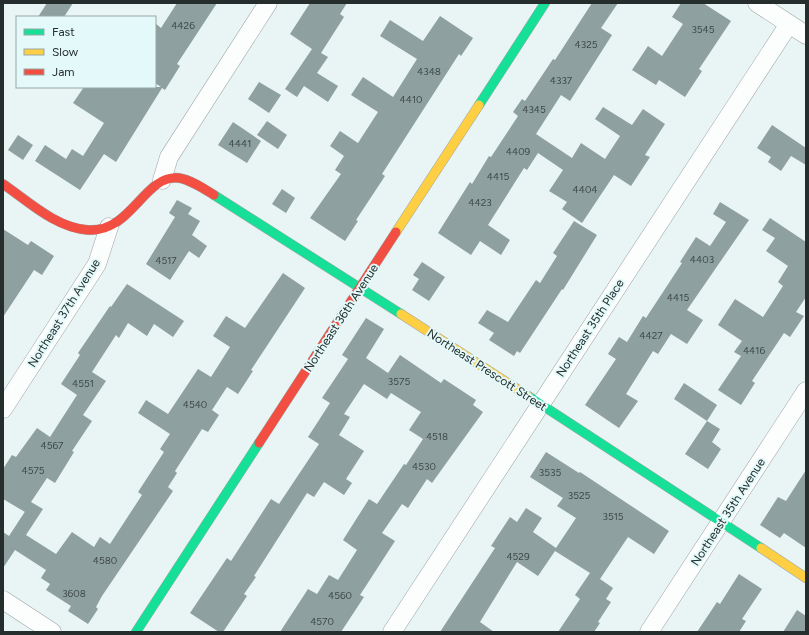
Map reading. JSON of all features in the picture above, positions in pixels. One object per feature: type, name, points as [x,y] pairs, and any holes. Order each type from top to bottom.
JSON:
[{"type":"street","points":[[3,184],[59,221],[77,228],[88,230],[109,227],[122,220],[132,212],[154,186],[162,180],[169,157],[268,3]]},
{"type":"street","name":"Northeast 36th Avenue","points":[[136,632],[545,3]]},
{"type":"street","points":[[757,3],[806,35]]},
{"type":"street","name":"Northeast 35th Place","points":[[392,632],[789,24]]},
{"type":"street","name":"Northeast Prescott Street","points":[[162,180],[176,178],[188,181],[206,190],[541,404],[806,578]]},
{"type":"street","name":"Northeast 37th Avenue","points":[[3,409],[97,264],[109,227]]},
{"type":"street","name":"Northeast 35th Avenue","points":[[649,632],[806,391]]},
{"type":"street","points":[[3,600],[52,632]]},
{"type":"building","points":[[47,3],[73,3],[65,16],[39,16]]},
{"type":"building","points":[[177,3],[217,3],[177,64],[180,66],[165,90],[162,88],[116,162],[104,154],[80,190],[35,161],[45,145],[66,159],[72,149],[83,156],[104,123],[73,103],[83,88],[161,87],[156,84],[156,24],[161,28]]},
{"type":"building","points":[[310,3],[347,3],[340,14],[344,17],[321,53],[328,57],[317,73],[338,86],[328,102],[304,86],[297,97],[285,89],[312,49],[290,34]]},
{"type":"building","points":[[592,3],[618,3],[601,28],[612,35],[570,101],[561,95],[536,134],[572,158],[581,143],[605,159],[620,136],[595,119],[603,107],[632,125],[643,109],[665,124],[645,155],[650,157],[631,186],[614,175],[582,223],[562,209],[567,202],[549,191],[563,170],[538,153],[527,170],[524,168],[488,225],[510,240],[501,255],[480,241],[471,255],[438,233],[470,182],[472,184],[489,156],[491,157],[518,116],[513,112],[522,99],[525,101],[553,59],[555,60]]},
{"type":"building","points":[[681,3],[703,3],[731,21],[699,69],[702,71],[685,97],[659,80],[656,85],[632,70],[648,46],[662,56],[683,24],[672,17]]},
{"type":"building","points":[[440,16],[473,38],[461,56],[459,54],[382,174],[385,176],[356,220],[358,221],[345,241],[310,218],[341,174],[335,170],[344,156],[330,146],[340,131],[358,143],[378,112],[351,95],[363,77],[393,97],[417,59],[380,36],[390,20],[423,41]]},
{"type":"building","points":[[259,82],[281,95],[269,113],[248,99]]},
{"type":"building","points":[[267,121],[287,135],[278,149],[257,135]]},
{"type":"building","points":[[233,122],[261,141],[247,163],[218,145]]},
{"type":"building","points":[[772,125],[806,148],[806,165],[791,156],[781,171],[768,162],[771,157],[757,148]]},
{"type":"building","points":[[18,135],[33,145],[23,160],[8,150]]},
{"type":"building","points":[[282,189],[295,198],[286,213],[272,204]]},
{"type":"building","points":[[177,200],[192,208],[188,214],[200,221],[192,235],[207,246],[199,258],[189,251],[170,280],[146,264],[175,217],[169,213]]},
{"type":"building","points":[[720,202],[749,220],[687,310],[703,320],[687,344],[671,334],[658,354],[653,351],[626,394],[638,401],[619,428],[585,405],[616,359],[608,354],[619,337],[627,342],[643,316],[646,318],[682,263],[680,262],[696,237],[710,246],[726,222],[713,214]]},
{"type":"building","points":[[770,218],[806,242],[806,297],[796,312],[804,316],[790,337],[784,333],[752,381],[755,383],[741,405],[718,390],[741,356],[734,352],[742,341],[718,325],[735,299],[763,317],[783,286],[778,282],[788,266],[766,251],[775,238],[762,230]]},
{"type":"building","points":[[574,221],[597,235],[563,290],[562,289],[520,353],[517,351],[514,356],[489,340],[494,333],[478,323],[487,310],[508,322],[536,280],[540,283],[557,256],[553,253]]},
{"type":"building","points":[[3,229],[28,245],[31,241],[54,256],[42,275],[34,270],[3,317]]},
{"type":"building","points":[[422,262],[445,277],[429,301],[412,290],[419,279],[413,275]]},
{"type":"building","points":[[283,273],[305,288],[251,370],[253,371],[238,394],[227,387],[212,410],[219,415],[208,432],[202,429],[175,471],[177,473],[168,487],[173,491],[102,596],[96,607],[98,609],[88,624],[68,611],[71,606],[46,590],[50,584],[41,578],[46,570],[15,550],[3,568],[3,532],[9,536],[25,512],[3,499],[3,469],[12,455],[16,457],[37,428],[50,437],[77,395],[61,384],[80,355],[78,353],[127,284],[184,321],[173,337],[154,324],[147,336],[128,323],[119,338],[116,335],[92,372],[106,381],[83,415],[92,421],[72,451],[74,452],[55,483],[47,478],[31,502],[43,509],[26,535],[56,554],[72,532],[94,547],[100,537],[110,544],[142,495],[138,492],[164,452],[160,449],[170,434],[138,413],[146,400],[168,414],[198,369],[211,377],[230,347],[213,336],[226,316],[245,328]]},
{"type":"building","points":[[366,318],[384,329],[366,358],[388,373],[400,355],[441,383],[444,379],[476,400],[473,405],[483,412],[432,483],[427,479],[408,508],[402,504],[382,533],[395,541],[360,595],[364,597],[341,632],[280,632],[308,589],[317,594],[329,575],[338,580],[357,550],[343,540],[369,499],[377,504],[423,439],[409,430],[421,412],[391,393],[387,399],[364,384],[344,414],[350,417],[339,435],[364,451],[346,479],[352,483],[344,495],[324,482],[314,497],[307,493],[254,576],[256,577],[244,594],[247,596],[223,632],[219,632],[190,613],[227,558],[231,561],[271,499],[279,504],[319,444],[308,437],[330,403],[322,398],[348,359],[342,355]]},
{"type":"building","points":[[684,383],[717,405],[707,421],[674,399]]},
{"type":"building","points":[[707,421],[720,429],[712,442],[721,449],[708,469],[685,454]]},
{"type":"building","points":[[546,452],[579,473],[580,472],[669,531],[654,554],[628,537],[600,579],[613,588],[606,599],[611,602],[598,622],[600,623],[594,632],[558,632],[580,599],[575,595],[590,573],[555,551],[538,576],[517,562],[480,622],[494,632],[440,632],[495,548],[491,546],[510,517],[517,522],[526,508],[542,518],[533,532],[556,548],[576,518],[557,506],[563,498],[530,477]]},
{"type":"building","points":[[806,470],[806,548],[784,533],[780,538],[760,525],[778,497],[786,501]]},
{"type":"building","points":[[739,574],[762,589],[742,619],[746,621],[739,632],[697,632],[717,602],[720,604]]},
{"type":"building","points":[[797,610],[806,616],[806,632],[783,632]]},
{"type":"traffic: fast","points":[[479,105],[545,3]]},
{"type":"traffic: fast","points":[[214,195],[401,314]]},
{"type":"traffic: fast","points":[[528,396],[761,548]]},
{"type":"traffic: fast","points":[[136,632],[259,443]]},
{"type":"traffic: slow","points":[[396,232],[479,105]]},
{"type":"traffic: slow","points":[[401,314],[528,396]]},
{"type":"traffic: slow","points":[[761,548],[806,578]]},
{"type":"traffic: jam","points":[[3,184],[43,213],[54,219],[76,228],[88,230],[103,228],[116,223],[127,214],[146,193],[167,179],[179,178],[188,181],[214,195]]},
{"type":"traffic: jam","points":[[259,443],[396,232]]}]
